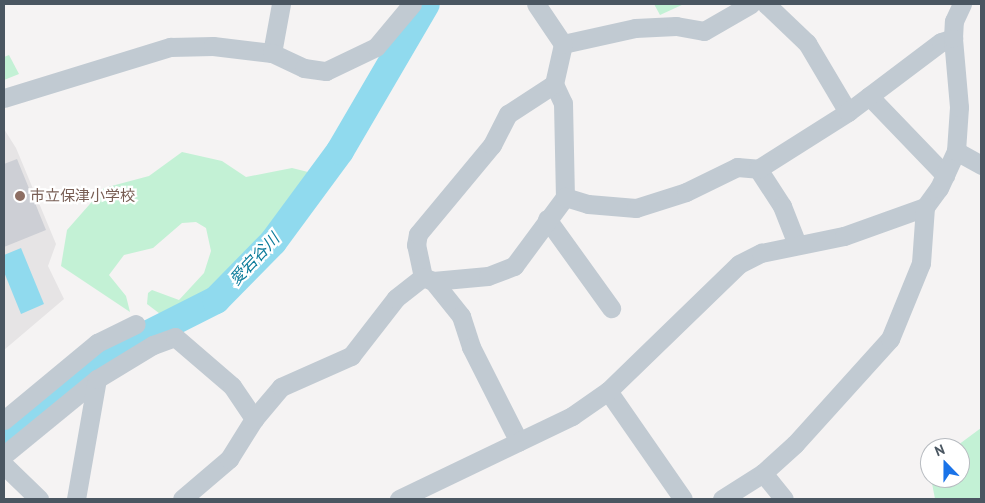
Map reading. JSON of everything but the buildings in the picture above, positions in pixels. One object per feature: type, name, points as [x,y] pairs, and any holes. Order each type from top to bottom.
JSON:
[{"type":"street","points":[[272,53],[281,4]]},
{"type":"street","points":[[4,98],[170,47],[212,46],[272,53],[304,68],[326,71],[376,47],[412,4]]},
{"type":"street","points":[[182,499],[229,459],[254,419],[281,387],[351,356],[396,298],[428,279],[488,276],[514,266],[565,197],[563,103],[554,84],[563,44],[536,4]]},
{"type":"street","points":[[563,44],[635,28],[676,26],[704,31],[751,4]]},
{"type":"street","points":[[766,4],[807,43],[848,112]]},
{"type":"street","points":[[722,499],[763,473],[818,420],[890,339],[921,262],[925,207],[945,174],[956,151],[959,107],[953,38],[954,21],[962,4]]},
{"type":"street","points":[[565,197],[588,204],[636,208],[686,192],[737,167],[758,169],[848,112],[941,42],[953,38]]},
{"type":"street","points":[[519,442],[471,347],[461,316],[428,279],[416,245],[418,234],[492,145],[508,114],[554,84]]},
{"type":"street","points":[[868,96],[945,174]]},
{"type":"street","points":[[956,151],[981,165]]},
{"type":"street","points":[[758,169],[782,206],[797,244]]},
{"type":"street","points":[[399,499],[572,416],[608,391],[739,264],[761,253],[797,244],[844,236],[925,207]]},
{"type":"street","points":[[547,219],[611,308]]},
{"type":"street","points":[[4,420],[98,343],[136,324]]},
{"type":"street","points":[[4,455],[97,379],[153,345],[175,337],[232,386],[254,419]]},
{"type":"street","points":[[76,499],[97,379]]},
{"type":"street","points":[[608,391],[683,499]]},
{"type":"street","points":[[4,465],[39,499]]},
{"type":"street","points":[[763,473],[784,499]]},
{"type":"shaded area","name":"市立保津小学校","points":[[4,129],[16,148],[56,244],[48,266],[64,299],[4,350]]},
{"type":"green space","points":[[654,4],[684,4],[660,15]]},
{"type":"green space","points":[[9,55],[19,74],[4,80],[4,57]]},
{"type":"green space","points":[[182,152],[222,161],[246,177],[292,168],[308,172],[239,269],[193,305],[168,320],[147,304],[148,293],[152,290],[179,300],[204,273],[211,251],[206,228],[196,222],[182,223],[153,248],[124,255],[109,275],[126,296],[130,312],[61,266],[67,230],[104,188],[149,176]]},
{"type":"green space","points":[[981,428],[981,499],[935,499],[933,488],[970,488],[970,438],[968,438]]},
{"type":"water","points":[[21,248],[44,304],[21,314],[4,272],[4,255]]},
{"type":"waterway","name":"愛宕谷川","points":[[4,435],[103,357],[216,300],[273,242],[340,151],[426,4]]},
{"type":"place","name":"市立保津小学校","points":[[20,196]]}]
